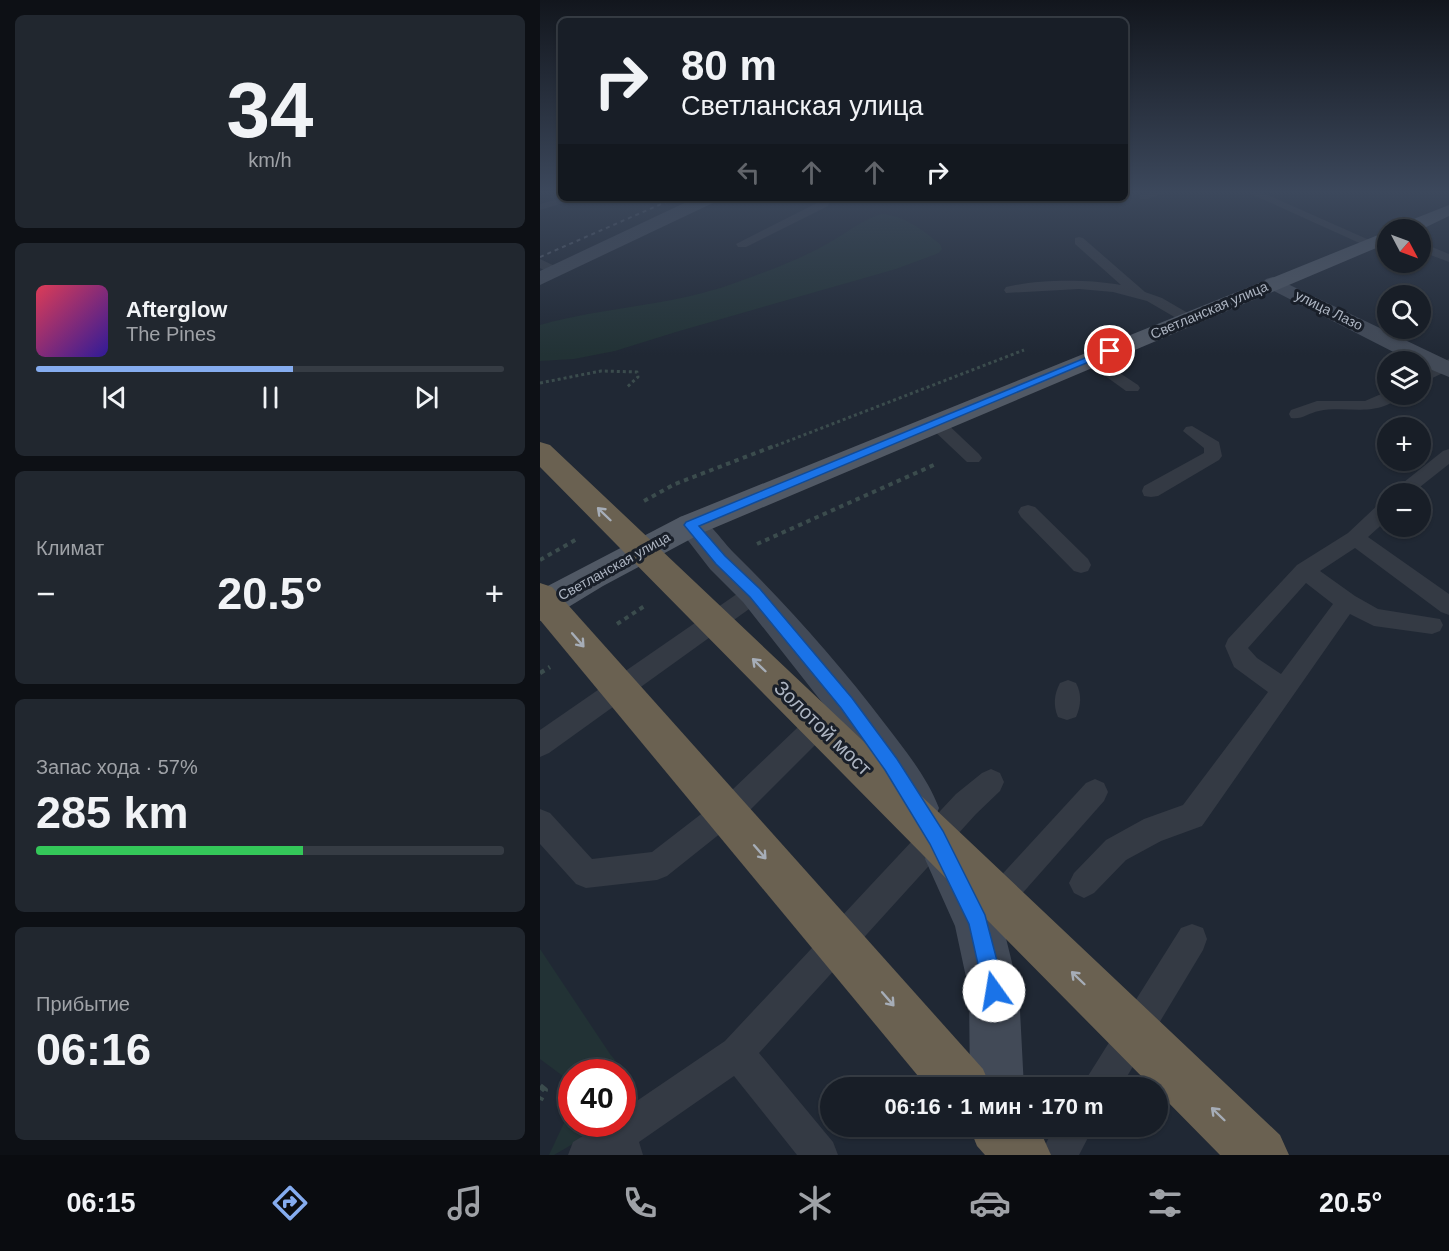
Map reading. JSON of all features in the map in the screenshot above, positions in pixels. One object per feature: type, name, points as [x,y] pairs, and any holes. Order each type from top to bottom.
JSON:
[{"type":"highway","name":"Золотой мост","points":[[540,452],[1260,1155]]},
{"type":"highway","points":[[540,596],[955,1077]]},
{"type":"highway","points":[[1006,1137],[1022,1155]]},
{"type":"main road","points":[[545,271],[599,247]]},
{"type":"main road","name":"Светланская улица","points":[[540,607],[591,577],[691,525],[1362,247]]},
{"type":"main road","name":"улица Лазо","points":[[1273,283],[1447,367]]},
{"type":"main road","points":[[691,525],[721,560],[755,593],[846,703],[891,765],[937,837],[978,922],[994,991],[997,1077]]},
{"type":"main road","points":[[994,1155],[995,1137]]},
{"type":"lane","points":[[1086,247],[1126,283],[1188,319]]},
{"type":"lane","points":[[1431,251],[1449,258]]},
{"type":"lane","points":[[1011,290],[1082,284],[1147,296]]},
{"type":"lane","points":[[1091,359],[1132,388]]},
{"type":"lane","points":[[1431,374],[1447,367]]},
{"type":"lane","points":[[1297,414],[1317,406],[1368,406],[1377,402]]},
{"type":"lane","points":[[936,423],[973,458]]},
{"type":"lane","points":[[1151,491],[1213,456],[1213,446],[1191,431]]},
{"type":"lane","points":[[1412,483],[1449,455]]},
{"type":"lane","points":[[1028,512],[1081,565]]},
{"type":"lane","points":[[1284,688],[1244,662],[1237,654],[1236,646],[1304,571],[1355,538],[1377,517]]},
{"type":"lane","points":[[1355,538],[1449,606]]},
{"type":"lane","points":[[1304,571],[1347,602],[1374,617],[1432,625]]},
{"type":"lane","points":[[540,745],[755,593]]},
{"type":"lane","points":[[1084,884],[1116,850],[1154,829],[1191,816],[1347,602]]},
{"type":"lane","points":[[540,823],[586,874],[657,866],[741,800],[824,718],[846,703]]},
{"type":"lane","points":[[586,1155],[621,1145],[651,1110],[737,1053],[966,804],[991,782]]},
{"type":"lane","points":[[978,922],[1095,792]]},
{"type":"lane","points":[[1107,1077],[1192,939]]},
{"type":"lane","points":[[737,1053],[820,1155]]},
{"type":"lane","points":[[1058,1155],[1069,1137]]},
{"type":"path","points":[[675,484],[1034,346]]},
{"type":"path","points":[[540,383],[601,371],[638,372],[638,377],[626,388]]},
{"type":"path","points":[[608,630],[656,599]]},
{"type":"path","points":[[540,673],[559,661]]},
{"type":"path","points":[[540,1086],[545,1090],[540,1101]]},
{"type":"shaded area","points":[[821,247],[941,247],[942,249],[939,253],[896,269],[615,351],[574,359],[540,361],[540,325],[709,291],[803,256]]},
{"type":"shaded area","points":[[540,949],[614,1059],[558,1059],[558,1072],[540,1059]]},
{"type":"shaded area","points":[[558,1136],[585,1137],[554,1155],[549,1155]]},
{"type":"railway","points":[[540,257],[563,247]]},
{"type":"route","points":[[994,991],[978,922],[937,837],[891,765],[846,703],[755,593],[721,560],[691,525],[1110,351]]}]
